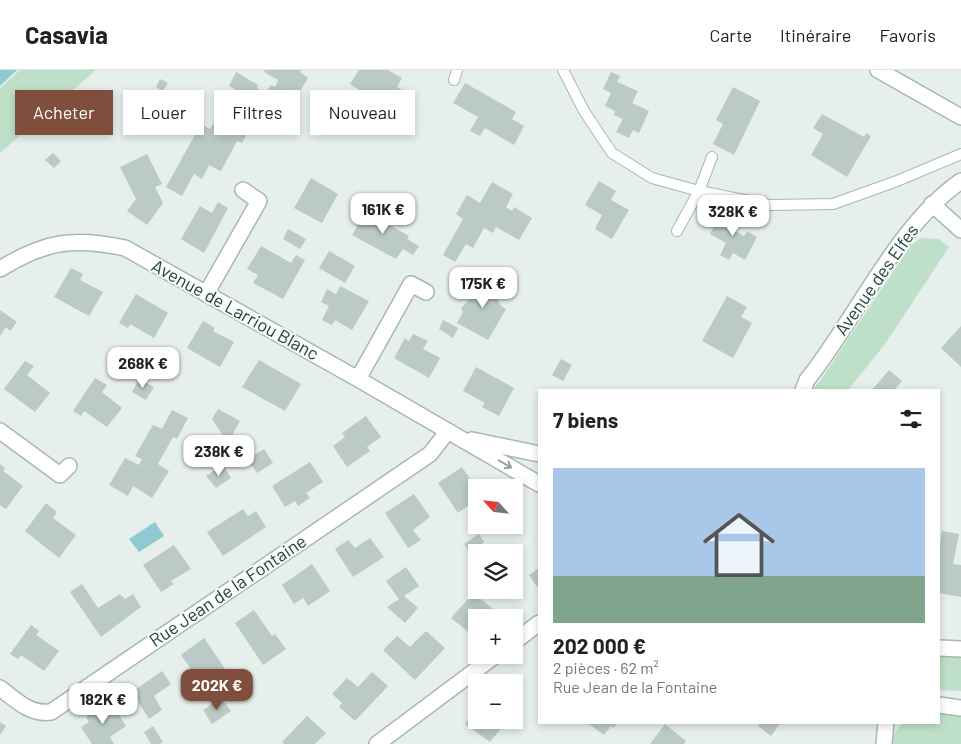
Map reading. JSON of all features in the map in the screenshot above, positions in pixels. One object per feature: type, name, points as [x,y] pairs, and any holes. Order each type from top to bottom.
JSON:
[{"type":"street","points":[[878,70],[961,118]]},
{"type":"street","name":"Avenue des Elfes","points":[[803,389],[807,380],[906,236],[932,204],[961,181]]},
{"type":"street","points":[[206,294],[259,201],[243,190]]},
{"type":"street","points":[[932,204],[961,230]]},
{"type":"street","name":"Avenue de Larriou Blanc","points":[[0,269],[50,245],[74,241],[95,242],[125,248],[358,379],[538,483]]},
{"type":"street","points":[[358,379],[411,284],[426,292]]},
{"type":"street","points":[[0,431],[60,475],[69,466]]},
{"type":"street","name":"Avenue de Larriou Blanc","points":[[454,435],[538,454]]},
{"type":"street","name":"Rue Jean de la Fontaine","points":[[0,688],[28,709],[40,714],[51,712],[430,454],[454,435]]},
{"type":"street","points":[[523,635],[538,624]]},
{"type":"street","points":[[940,648],[961,649]]},
{"type":"street","points":[[377,744],[484,664]]},
{"type":"street","points":[[940,705],[961,708]]},
{"type":"street","points":[[884,744],[886,724]]},
{"type":"lane","points":[[563,70],[584,111],[612,153],[652,178],[699,191],[770,205],[834,204],[897,181],[961,154]]},
{"type":"lane","points":[[677,231],[699,191],[712,157]]},
{"type":"green space","points":[[20,70],[96,70],[73,90],[15,90],[15,135],[21,135],[0,153],[0,88]]},
{"type":"green space","points":[[921,238],[938,239],[949,247],[885,344],[849,389],[813,389],[820,381],[911,245]]},
{"type":"green space","points":[[940,655],[961,657],[961,691],[940,690]]},
{"type":"green space","points":[[940,712],[961,717],[961,744],[890,744],[895,732],[902,724],[940,724]]},
{"type":"water","points":[[0,70],[17,70],[0,86]]},
{"type":"water","points":[[155,522],[164,536],[139,552],[129,539]]},
{"type":"water","points":[[246,677],[254,688],[231,702],[224,691]]},
{"type":"building","points":[[265,70],[301,70],[300,72],[308,78],[300,91],[268,90],[271,85],[275,87],[278,80],[264,72]]},
{"type":"building","points":[[359,70],[388,70],[402,78],[397,87],[402,90],[359,90],[350,84]]},
{"type":"building","points":[[236,72],[258,85],[257,88],[261,90],[236,90],[229,86]]},
{"type":"building","points":[[611,72],[620,76],[617,82],[638,91],[632,103],[649,111],[639,133],[633,130],[629,138],[616,132],[623,119],[614,115],[615,111],[605,106],[611,93],[603,89]]},
{"type":"building","points":[[160,79],[168,83],[164,90],[156,87]]},
{"type":"building","points":[[465,83],[516,112],[512,119],[524,126],[514,145],[485,128],[480,136],[470,131],[478,117],[453,103]]},
{"type":"building","points":[[733,87],[760,101],[734,155],[713,144],[723,124],[716,120]]},
{"type":"building","points":[[822,114],[864,137],[866,133],[871,136],[847,177],[811,155],[823,134],[813,128]]},
{"type":"building","points":[[214,122],[214,135],[246,135],[242,143],[237,141],[221,171],[209,165],[202,179],[194,174],[182,196],[166,187],[195,135],[204,135],[204,126],[210,129]]},
{"type":"building","points":[[53,153],[61,161],[54,168],[45,160]]},
{"type":"building","points":[[147,154],[162,184],[155,187],[163,203],[147,225],[127,211],[136,199],[120,167]]},
{"type":"building","points":[[311,178],[338,194],[322,223],[294,208]]},
{"type":"building","points":[[599,181],[616,191],[611,200],[629,210],[612,239],[595,229],[602,215],[585,205]]},
{"type":"building","points":[[492,182],[513,194],[506,207],[512,211],[514,207],[532,218],[519,240],[496,227],[493,233],[484,228],[473,248],[466,244],[455,262],[443,255],[463,219],[456,214],[467,195],[480,203]]},
{"type":"building","points":[[218,202],[228,208],[204,253],[181,239],[200,206],[212,213]]},
{"type":"building","points":[[368,208],[388,219],[386,223],[409,236],[407,239],[419,246],[413,255],[403,249],[396,259],[352,235]]},
{"type":"building","points":[[722,212],[740,221],[735,231],[744,236],[747,231],[757,237],[745,260],[733,253],[729,260],[720,255],[726,243],[710,234]]},
{"type":"building","points":[[288,229],[306,239],[300,249],[283,239]]},
{"type":"building","points":[[261,246],[291,263],[296,255],[305,260],[283,299],[253,283],[258,275],[247,269]]},
{"type":"building","points":[[329,251],[355,266],[345,283],[319,268]]},
{"type":"building","points":[[71,268],[83,274],[80,280],[103,292],[89,316],[54,297]]},
{"type":"building","points":[[485,275],[503,286],[497,297],[500,305],[506,309],[488,340],[457,323],[463,312],[461,308],[471,298],[470,293],[477,288]]},
{"type":"building","points":[[340,286],[369,301],[352,330],[335,320],[332,325],[322,320],[329,306],[321,302],[327,289],[336,294]]},
{"type":"building","points":[[136,294],[168,313],[154,338],[130,324],[128,328],[119,323]]},
{"type":"building","points":[[727,296],[747,307],[741,317],[752,323],[733,358],[702,341]]},
{"type":"building","points":[[0,310],[17,322],[10,331],[6,327],[0,336]]},
{"type":"building","points":[[443,320],[458,328],[453,338],[439,329]]},
{"type":"building","points":[[203,321],[215,328],[213,331],[234,342],[220,367],[187,348]]},
{"type":"building","points":[[961,326],[961,367],[941,348]]},
{"type":"building","points":[[413,334],[428,341],[423,349],[440,358],[429,378],[394,358],[405,338],[409,341]]},
{"type":"building","points":[[561,359],[572,365],[563,381],[552,375]]},
{"type":"building","points":[[259,360],[301,384],[285,411],[242,387]]},
{"type":"building","points":[[25,361],[34,366],[27,375],[50,393],[35,412],[4,389]]},
{"type":"building","points":[[476,367],[514,388],[499,416],[482,407],[485,403],[463,391]]},
{"type":"building","points":[[889,370],[902,381],[895,389],[873,389]]},
{"type":"building","points":[[95,378],[107,385],[102,392],[122,408],[107,427],[84,411],[81,416],[73,411]]},
{"type":"building","points":[[139,379],[154,387],[146,400],[132,392]]},
{"type":"building","points":[[218,409],[240,421],[228,443],[212,419]]},
{"type":"building","points":[[172,410],[188,418],[177,439],[173,437],[158,464],[169,471],[152,498],[133,486],[128,496],[109,485],[125,458],[139,465],[142,459],[135,456],[153,425],[162,429]]},
{"type":"building","points":[[366,416],[381,437],[367,447],[370,451],[347,467],[333,446],[345,437],[342,433]]},
{"type":"building","points":[[264,449],[273,463],[257,473],[247,459]]},
{"type":"building","points":[[310,462],[323,482],[306,493],[310,498],[298,506],[295,501],[285,507],[272,486]]},
{"type":"building","points":[[0,464],[5,468],[3,471],[23,486],[6,509],[0,505]]},
{"type":"building","points":[[223,465],[231,478],[216,488],[206,476]]},
{"type":"building","points":[[462,467],[470,479],[468,479],[468,506],[458,513],[438,483]]},
{"type":"building","points":[[414,494],[430,517],[413,530],[421,540],[408,548],[385,513]]},
{"type":"building","points":[[46,503],[57,512],[53,518],[76,535],[59,558],[25,531]]},
{"type":"building","points":[[243,509],[248,516],[256,511],[266,527],[223,556],[207,532]]},
{"type":"building","points":[[942,531],[959,534],[953,564],[961,565],[961,597],[940,593],[940,543]]},
{"type":"building","points":[[479,534],[484,542],[481,544],[468,544],[468,550],[464,544]]},
{"type":"building","points":[[370,538],[384,557],[353,577],[335,549],[348,540],[355,548]]},
{"type":"building","points":[[174,545],[191,569],[171,581],[174,584],[161,592],[143,565]]},
{"type":"building","points":[[312,564],[330,591],[308,606],[303,598],[294,604],[282,585]]},
{"type":"building","points":[[406,567],[419,586],[404,596],[418,608],[405,623],[387,607],[399,599],[386,581]]},
{"type":"building","points":[[538,569],[538,586],[537,587],[529,575]]},
{"type":"building","points":[[82,584],[98,608],[120,594],[125,599],[133,594],[141,607],[101,637],[70,592]]},
{"type":"building","points":[[468,599],[480,599],[493,609],[468,609],[468,632],[451,618]]},
{"type":"building","points":[[254,610],[272,636],[275,634],[286,649],[263,665],[235,623]]},
{"type":"building","points":[[31,625],[39,631],[36,635],[59,651],[44,671],[21,655],[18,659],[10,654]]},
{"type":"building","points":[[426,631],[445,648],[415,680],[383,650],[397,636],[410,647]]},
{"type":"building","points":[[204,638],[232,679],[209,695],[181,655]]},
{"type":"building","points":[[162,671],[171,684],[154,696],[162,710],[149,719],[132,692]]},
{"type":"building","points":[[372,672],[388,686],[355,721],[339,707],[342,703],[332,694],[347,678],[358,687]]},
{"type":"building","points":[[221,698],[231,711],[212,724],[203,710]]},
{"type":"building","points":[[110,701],[126,726],[110,737],[114,744],[92,744],[81,727],[89,722],[86,717]]},
{"type":"building","points":[[307,716],[326,733],[315,744],[284,744],[282,742]]},
{"type":"building","points":[[0,722],[6,726],[0,735]]},
{"type":"building","points":[[589,724],[617,724],[614,728],[611,726],[604,735]]},
{"type":"building","points":[[665,724],[686,741],[684,744],[650,744]]},
{"type":"building","points":[[760,724],[780,724],[771,736],[758,726]]},
{"type":"building","points":[[153,726],[163,742],[160,744],[151,744],[144,732]]},
{"type":"building","points":[[472,729],[501,729],[490,742]]}]
